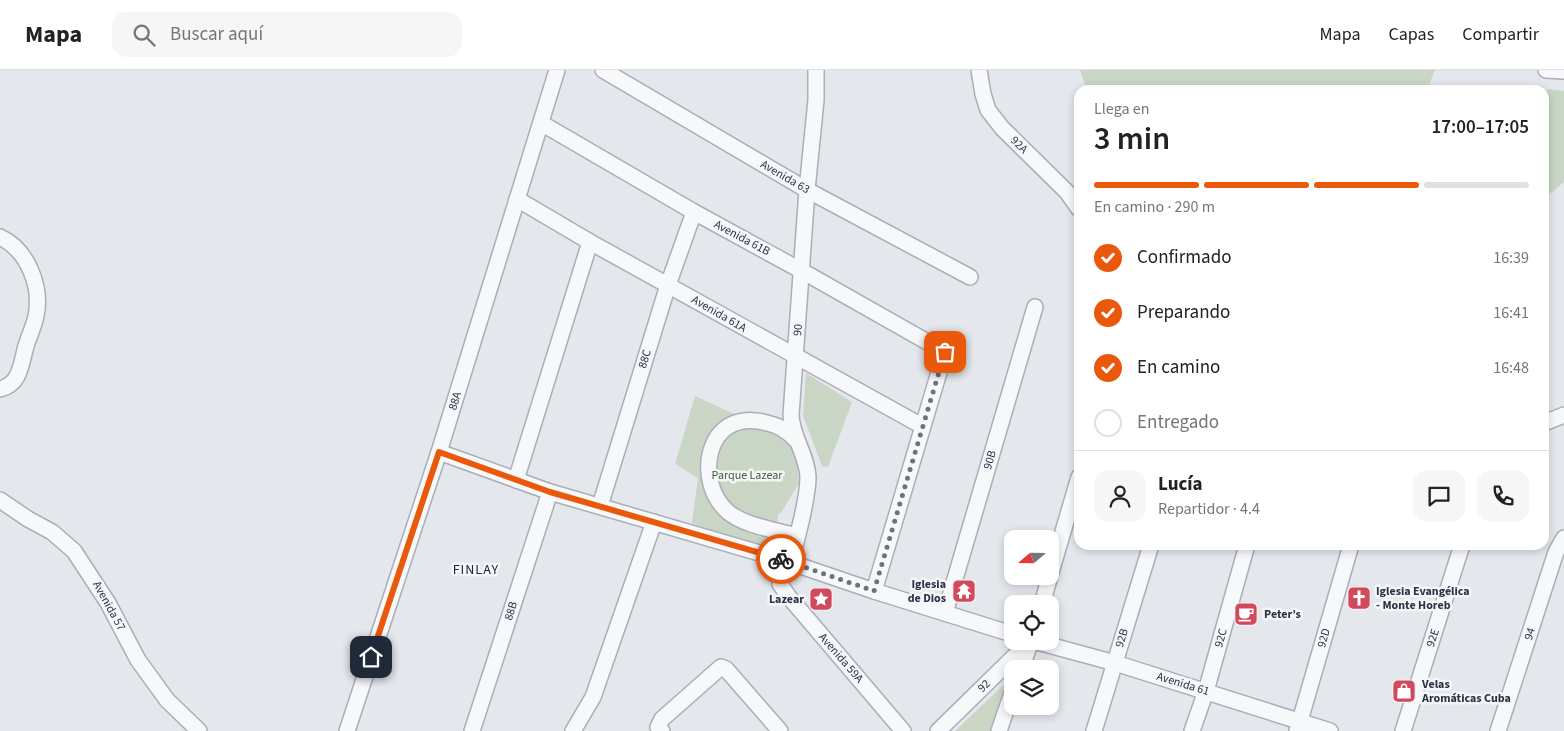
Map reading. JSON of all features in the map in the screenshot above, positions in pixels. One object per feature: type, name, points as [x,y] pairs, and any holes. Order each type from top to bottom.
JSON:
[{"type":"street","name":"88A","points":[[347,731],[439,452],[557,70]]},
{"type":"street","name":"Avenida 63","points":[[603,70],[807,190],[970,277]]},
{"type":"street","name":"90","points":[[780,584],[783,571],[790,562],[808,478],[807,466],[802,450],[791,426],[791,415],[807,190],[816,100],[816,70]]},
{"type":"street","name":"92A","points":[[979,70],[988,110],[1002,128],[1067,192],[1074,202]]},
{"type":"street","points":[[1546,70],[1564,71]]},
{"type":"street","name":"Avenida 61B","points":[[541,123],[694,212],[945,352],[922,426]]},
{"type":"street","name":"Avenida 61A","points":[[517,199],[590,242],[922,426]]},
{"type":"street","name":"88C","points":[[600,506],[668,285],[694,212]]},
{"type":"street","points":[[0,238],[18,250],[25,260],[31,273],[37,301],[36,315],[26,344],[20,373],[13,382],[0,389]]},
{"type":"street","points":[[516,480],[590,242]]},
{"type":"street","name":"90B","points":[[945,613],[1035,307]]},
{"type":"street","points":[[1549,421],[1564,415]]},
{"type":"street","points":[[796,440],[788,431],[772,424],[751,419],[736,422],[725,427],[715,441],[709,471],[714,493],[729,513],[750,524],[796,536]]},
{"type":"street","points":[[874,591],[922,426]]},
{"type":"street","points":[[439,452],[550,492],[790,562],[874,591],[1004,631]]},
{"type":"street","name":"88B","points":[[472,731],[550,492]]},
{"type":"street","points":[[1059,546],[1074,495]]},
{"type":"street","name":"Avenida 57","points":[[0,500],[28,519],[52,532],[74,551],[108,603],[138,660],[167,700],[199,731]]},
{"type":"street","points":[[573,731],[593,697],[654,522]]},
{"type":"street","name":"94","points":[[1498,731],[1555,551],[1564,538]]},
{"type":"street","name":"92B","points":[[1094,731],[1149,550]]},
{"type":"street","name":"92C","points":[[1192,731],[1206,692],[1246,550]]},
{"type":"street","name":"92D","points":[[1298,726],[1350,550]]},
{"type":"street","name":"92E","points":[[1403,731],[1460,550]]},
{"type":"street","name":"Avenida 59A","points":[[780,584],[903,731]]},
{"type":"street","name":"Avenida 61","points":[[1059,648],[1115,663],[1206,692],[1298,726],[1330,731]]},
{"type":"street","name":"92","points":[[938,731],[1023,650]]},
{"type":"street","points":[[660,729],[662,719],[721,667],[726,669],[780,731]]},
{"type":"street","points":[[999,731],[1004,715]]},
{"type":"green space","points":[[1080,70],[1435,70],[1429,85],[1085,85]]},
{"type":"green space","points":[[1549,89],[1564,91],[1564,182],[1549,195]]},
{"type":"green space","points":[[806,373],[852,402],[828,467],[822,466],[803,416]]},
{"type":"green space","name":"Parque Lazear","points":[[695,396],[782,436],[791,446],[797,461],[799,483],[781,513],[778,514],[777,555],[692,523],[698,478],[675,464]]},
{"type":"green space","points":[[1004,685],[1004,697],[991,731],[955,731]]},
{"type":"way so far","points":[[781,559],[874,591],[945,352]]},
{"type":"place","name":"Iglesia de Dios","points":[[964,591]]},
{"type":"place","name":"Iglesia Evangélica - Monte Horeb","points":[[1359,598]]},
{"type":"place","name":"Lazear","points":[[821,599]]},
{"type":"place","name":"Peter’s","points":[[1246,614]]},
{"type":"place","name":"Velas Aromáticas Cuba","points":[[1404,691]]},
{"type":"district","name":"FINLAY","points":[[476,570]]},
{"type":"route","points":[[371,657],[439,452],[550,492],[781,559]]}]
